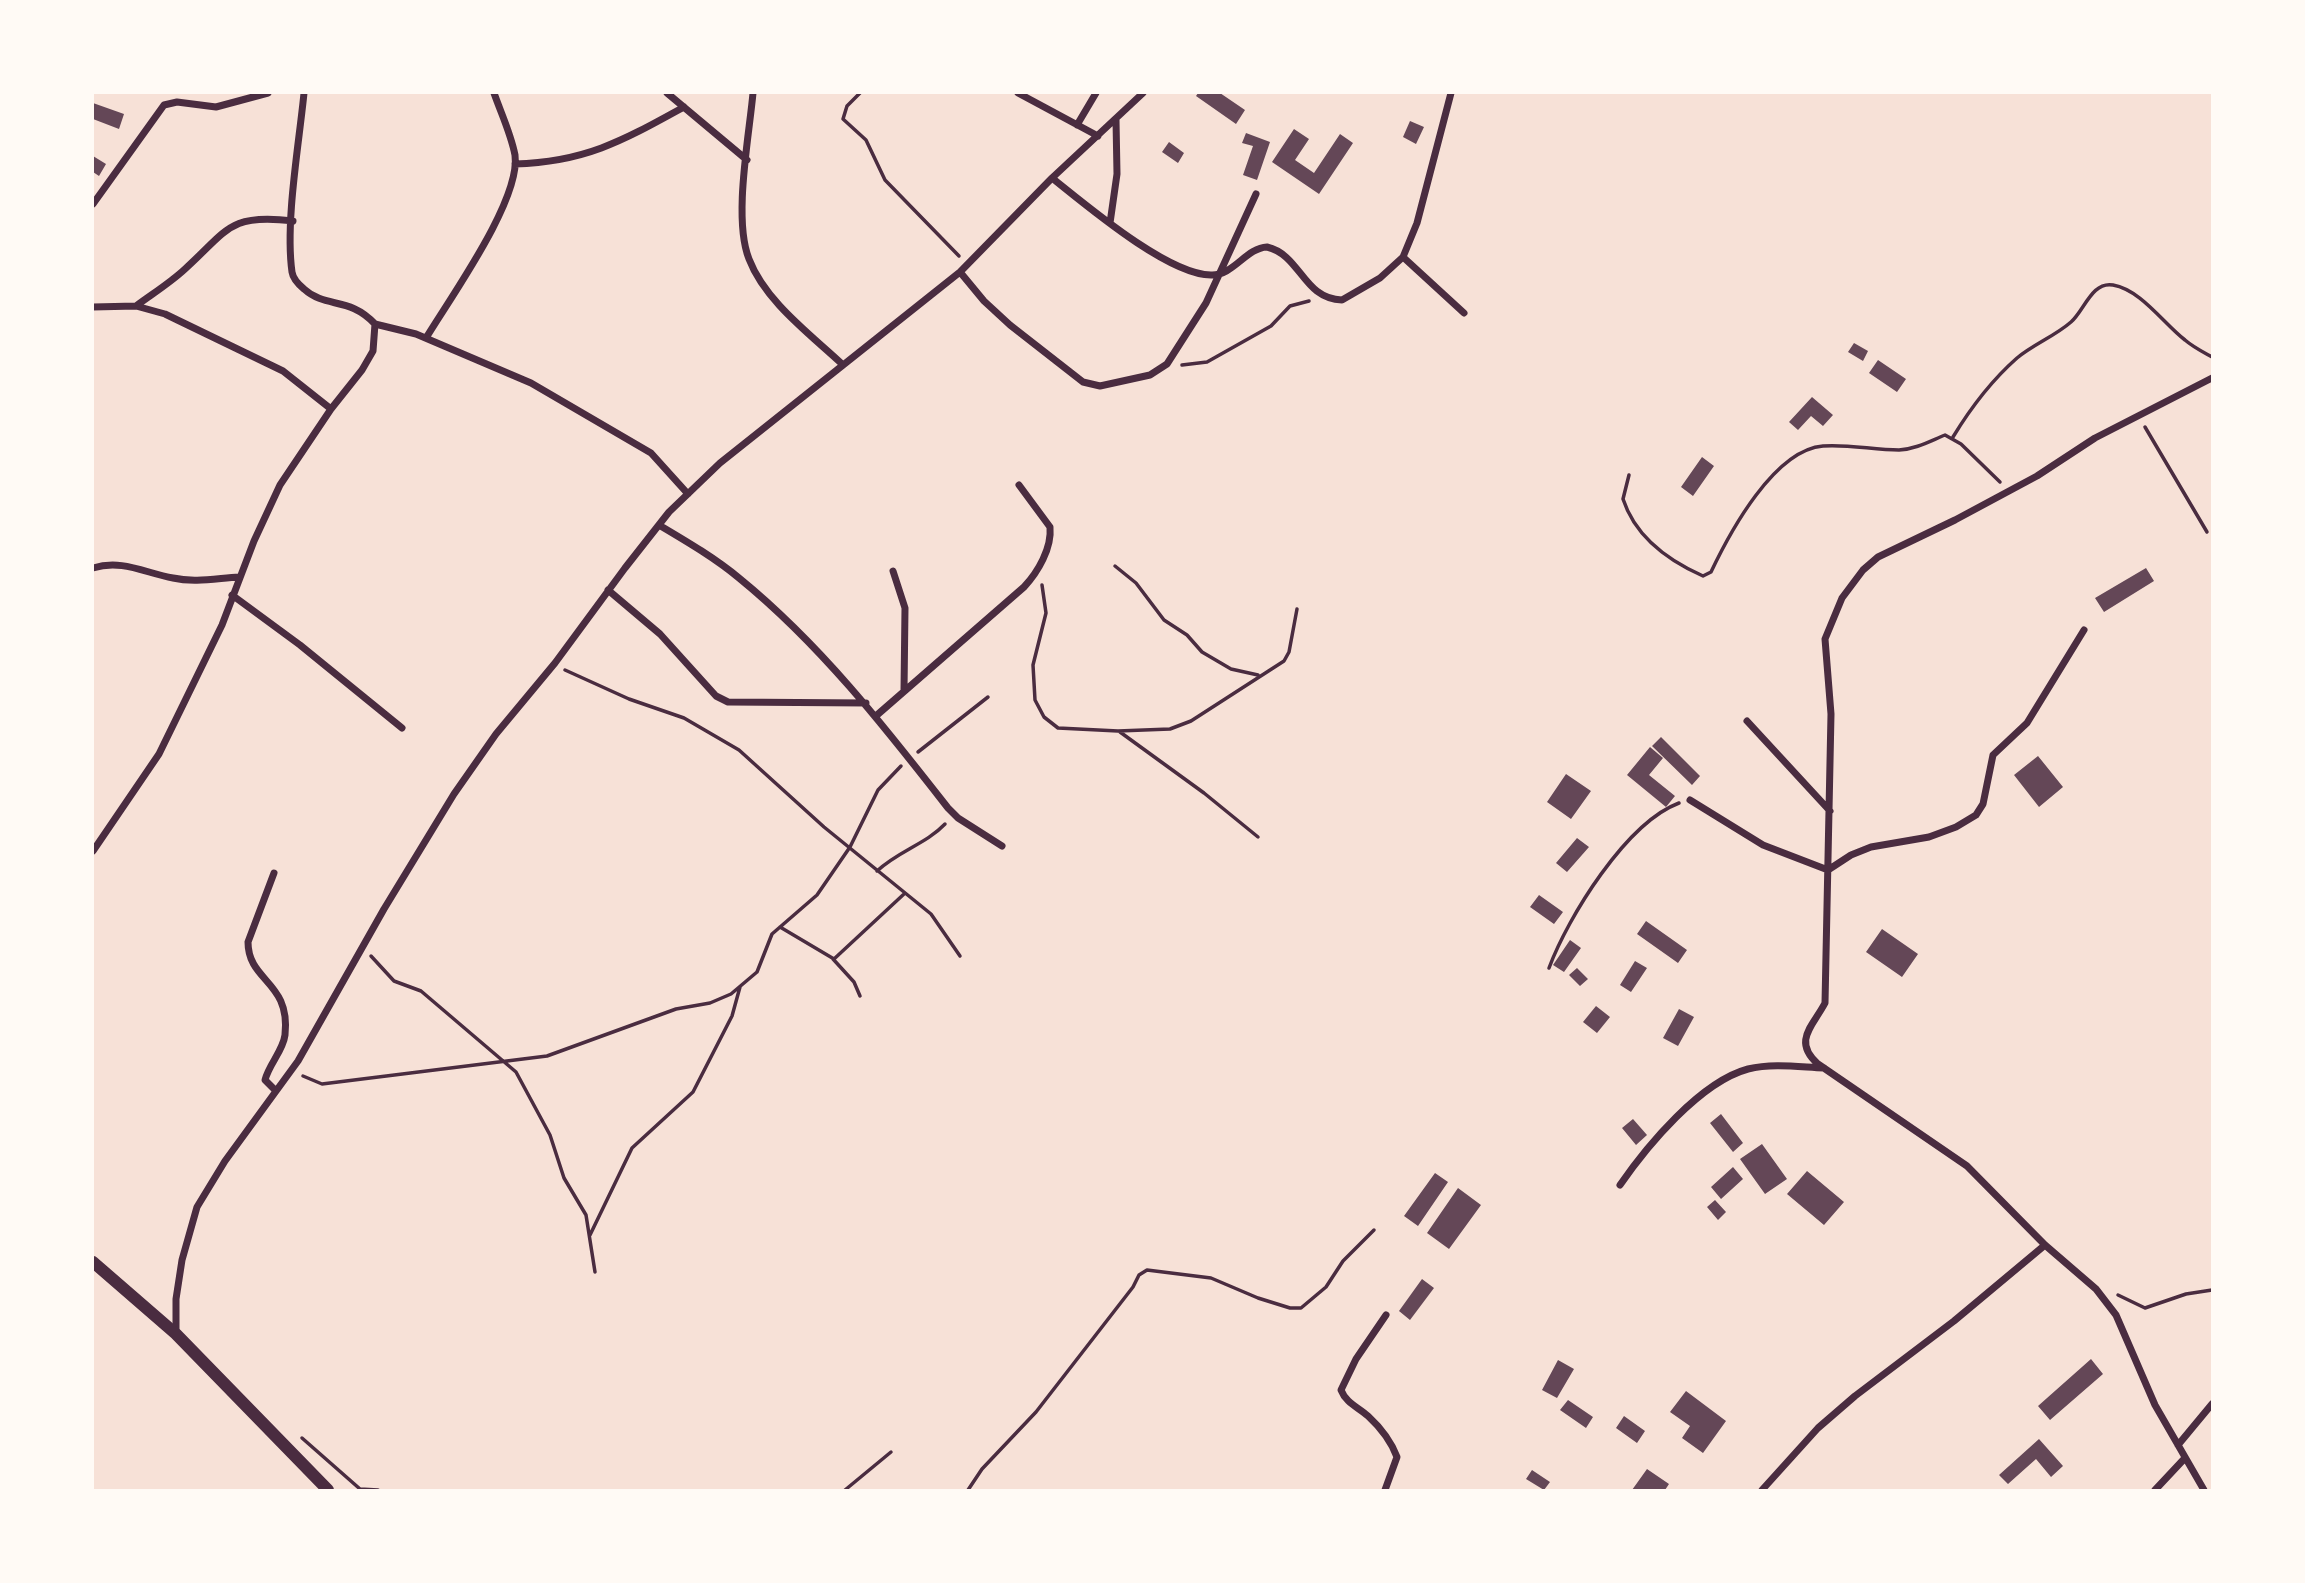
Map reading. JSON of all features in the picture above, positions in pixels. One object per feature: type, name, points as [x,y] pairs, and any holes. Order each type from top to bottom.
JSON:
[{"type":"street","points":[[93,204],[164,105],[177,102],[209,108],[268,93]]},
{"type":"street","points":[[304,93],[293,221],[292,273],[295,281],[317,298],[350,304],[375,324],[426,338],[531,383],[651,453],[688,494]]},
{"type":"street","points":[[426,338],[477,256],[513,179],[515,164],[512,143],[494,93]]},
{"type":"street","points":[[667,93],[747,160]]},
{"type":"street","points":[[753,93],[741,231],[749,260],[781,305],[842,364]]},
{"type":"street","points":[[1018,93],[1098,136]]},
{"type":"street","points":[[1077,125],[1096,93]]},
{"type":"street","points":[[176,1334],[176,1299],[182,1260],[197,1207],[225,1161],[291,1071],[454,794],[496,734],[555,663],[608,590],[659,525],[720,463],[960,272],[1052,178],[1143,93]]},
{"type":"street","points":[[1052,178],[1111,223],[1170,260],[1203,274],[1219,274],[1262,247],[1267,247],[1284,253],[1305,282],[1328,299],[1342,300],[1357,293],[1403,257],[1417,223],[1451,93]]},
{"type":"street","points":[[515,164],[570,160],[595,152],[684,107]]},
{"type":"street","points":[[1111,223],[1117,174],[1116,120]]},
{"type":"street","points":[[960,272],[984,301],[1010,325],[1085,383],[1100,386],[1150,375],[1163,368],[1206,303],[1256,194]]},
{"type":"street","points":[[136,306],[182,272],[227,227],[262,218],[293,221]]},
{"type":"street","points":[[1403,257],[1464,313]]},
{"type":"street","points":[[93,307],[136,306],[165,314],[283,371],[331,409]]},
{"type":"street","points":[[93,851],[159,754],[213,646],[239,577],[280,485],[373,351],[375,324]]},
{"type":"street","points":[[2204,1490],[2127,1347],[2116,1315],[2096,1289],[2045,1245],[1967,1166],[1809,1056],[1805,1034],[1825,1003],[1831,714],[1825,639],[1842,598],[1863,570],[1878,557],[2009,491],[2095,438],[2212,378]]},
{"type":"street","points":[[877,715],[1024,587],[1039,566],[1048,548],[1050,527],[1019,485]]},
{"type":"street","points":[[659,525],[739,578],[877,715],[954,814],[1002,846]]},
{"type":"street","points":[[93,568],[121,565],[172,578],[194,580],[239,577]]},
{"type":"street","points":[[893,571],[905,608],[904,691]]},
{"type":"street","points":[[608,590],[660,635],[716,696],[728,702],[866,703]]},
{"type":"street","points":[[232,595],[300,645],[402,728]]},
{"type":"street","points":[[1828,870],[1851,855],[1871,847],[1929,837],[1956,827],[1976,815],[1983,803],[1993,755],[2027,723],[2084,630]]},
{"type":"street","points":[[1747,721],[1831,811]]},
{"type":"street","points":[[1690,800],[1763,845],[1828,870]]},
{"type":"street","points":[[274,873],[248,942],[248,952],[252,964],[278,991],[285,1011],[285,1037],[265,1080],[275,1091]]},
{"type":"street","points":[[1620,1185],[1644,1151],[1715,1086],[1745,1070],[1765,1066],[1825,1068]]},
{"type":"street","points":[[1762,1490],[1818,1428],[2045,1245]]},
{"type":"street","points":[[93,1262],[176,1334],[328,1490]]},
{"type":"street","points":[[1385,1490],[1397,1457],[1392,1443],[1367,1415],[1345,1398],[1341,1390],[1356,1359],[1386,1315]]},
{"type":"street","points":[[2178,1445],[2212,1404]]},
{"type":"street","points":[[2155,1490],[2185,1458]]},
{"type":"path","points":[[860,93],[847,106],[843,119],[866,140],[885,180],[968,265]]},
{"type":"path","points":[[1952,438],[1968,412],[2018,357],[2072,321],[2096,290],[2106,284],[2117,285],[2143,301],[2186,342],[2212,357]]},
{"type":"path","points":[[1163,368],[1207,362],[1271,326],[1290,306],[1328,299]]},
{"type":"path","points":[[2138,416],[2207,533]]},
{"type":"path","points":[[1629,475],[1623,499],[1640,534],[1672,559],[1703,576],[1711,572],[1756,494],[1804,452],[1826,446],[1899,450],[1924,445],[1945,435],[1952,438],[2009,491]]},
{"type":"path","points":[[1039,566],[1046,613],[1033,665],[1035,701],[1040,712],[1053,726],[1065,730],[1163,730],[1191,721],[1286,658],[1297,609]]},
{"type":"path","points":[[1115,566],[1136,583],[1164,620],[1187,635],[1209,658],[1231,669],[1258,675]]},
{"type":"path","points":[[555,663],[577,678],[684,718],[715,735],[759,766],[796,802],[931,914],[960,956]]},
{"type":"path","points":[[291,1071],[322,1084],[547,1056],[676,1009],[710,1003],[740,987],[757,972],[768,941],[817,895],[850,847],[878,790],[911,757],[988,697]]},
{"type":"path","points":[[1118,731],[1204,793],[1258,837]]},
{"type":"path","points":[[1549,968],[1560,938],[1617,855],[1663,809],[1690,800]]},
{"type":"path","points":[[877,871],[890,859],[937,832],[954,814]]},
{"type":"path","points":[[833,959],[852,946],[904,894]]},
{"type":"path","points":[[780,927],[833,959],[854,982],[860,996]]},
{"type":"path","points":[[364,946],[394,981],[421,992],[516,1072],[550,1135],[564,1178],[586,1215],[595,1272]]},
{"type":"path","points":[[590,1236],[632,1149],[694,1092],[733,1016],[740,987]]},
{"type":"path","points":[[968,1490],[982,1469],[1036,1412],[1133,1287],[1139,1275],[1147,1270],[1211,1278],[1258,1298],[1290,1308],[1301,1308],[1326,1287],[1343,1261],[1374,1230]]},
{"type":"path","points":[[2096,1289],[2116,1294],[2143,1308],[2186,1294],[2212,1290]]},
{"type":"path","points":[[845,1490],[891,1452]]},
{"type":"building","points":[[1198,93],[1220,93],[1245,110],[1236,124],[1196,96]]},
{"type":"building","points":[[93,103],[124,114],[119,129],[93,119]]},
{"type":"building","points":[[1410,121],[1424,127],[1416,144],[1403,137]]},
{"type":"building","points":[[1294,129],[1309,139],[1295,160],[1314,173],[1340,134],[1353,143],[1319,194],[1272,162]]},
{"type":"building","points":[[1246,133],[1270,142],[1257,180],[1243,175],[1253,146],[1242,143]]},
{"type":"building","points":[[1169,142],[1184,153],[1178,163],[1162,152]]},
{"type":"building","points":[[93,156],[106,164],[99,176],[93,172]]},
{"type":"building","points":[[1854,343],[1868,351],[1863,361],[1848,352]]},
{"type":"building","points":[[1878,360],[1906,379],[1897,392],[1869,373]]},
{"type":"building","points":[[1812,397],[1833,415],[1823,426],[1811,416],[1798,430],[1789,422]]},
{"type":"building","points":[[1702,457],[1714,466],[1693,496],[1681,487]]},
{"type":"building","points":[[2146,568],[2154,581],[2104,612],[2095,598]]},
{"type":"building","points":[[1661,737],[1700,776],[1692,785],[1652,746]]},
{"type":"building","points":[[1650,747],[1663,758],[1649,775],[1675,796],[1666,807],[1627,775]]},
{"type":"building","points":[[2038,756],[2063,787],[2039,807],[2014,775]]},
{"type":"building","points":[[1566,774],[1591,791],[1571,819],[1547,802]]},
{"type":"building","points":[[1577,838],[1589,847],[1567,872],[1556,863]]},
{"type":"building","points":[[1539,895],[1563,912],[1554,924],[1530,907]]},
{"type":"building","points":[[1646,921],[1687,950],[1678,963],[1637,934]]},
{"type":"building","points":[[1882,929],[1918,954],[1902,977],[1866,952]]},
{"type":"building","points":[[1570,940],[1581,948],[1564,972],[1553,965]]},
{"type":"building","points":[[1635,961],[1647,968],[1631,992],[1620,985]]},
{"type":"building","points":[[1577,968],[1588,979],[1580,986],[1569,975]]},
{"type":"building","points":[[1596,1006],[1610,1017],[1597,1033],[1583,1022]]},
{"type":"building","points":[[1679,1009],[1694,1017],[1678,1046],[1663,1038]]},
{"type":"building","points":[[1721,1114],[1743,1143],[1733,1152],[1710,1123]]},
{"type":"building","points":[[1633,1119],[1647,1135],[1636,1145],[1622,1128]]},
{"type":"building","points":[[1762,1144],[1787,1179],[1765,1194],[1740,1159]]},
{"type":"building","points":[[1733,1167],[1743,1179],[1721,1199],[1711,1187]]},
{"type":"building","points":[[1807,1171],[1844,1202],[1824,1225],[1787,1194]]},
{"type":"building","points":[[1435,1173],[1448,1182],[1418,1226],[1404,1216]]},
{"type":"building","points":[[1458,1188],[1481,1205],[1449,1249],[1427,1233]]},
{"type":"building","points":[[1715,1200],[1726,1212],[1718,1220],[1707,1207]]},
{"type":"building","points":[[1422,1279],[1434,1288],[1410,1320],[1399,1311]]},
{"type":"building","points":[[2091,1359],[2103,1374],[2050,1420],[2038,1406]]},
{"type":"building","points":[[1558,1360],[1574,1369],[1557,1398],[1542,1390]]},
{"type":"building","points":[[1686,1391],[1726,1421],[1703,1453],[1682,1438],[1690,1426],[1670,1412]]},
{"type":"building","points":[[1568,1400],[1593,1417],[1586,1428],[1560,1410]]},
{"type":"building","points":[[1624,1416],[1645,1431],[1637,1443],[1616,1428]]},
{"type":"building","points":[[2039,1439],[2063,1466],[2051,1477],[2036,1459],[2008,1484],[1999,1475]]},
{"type":"building","points":[[1647,1469],[1669,1484],[1665,1490],[1632,1490]]},
{"type":"building","points":[[1532,1470],[1550,1482],[1544,1490],[1526,1479]]}]
